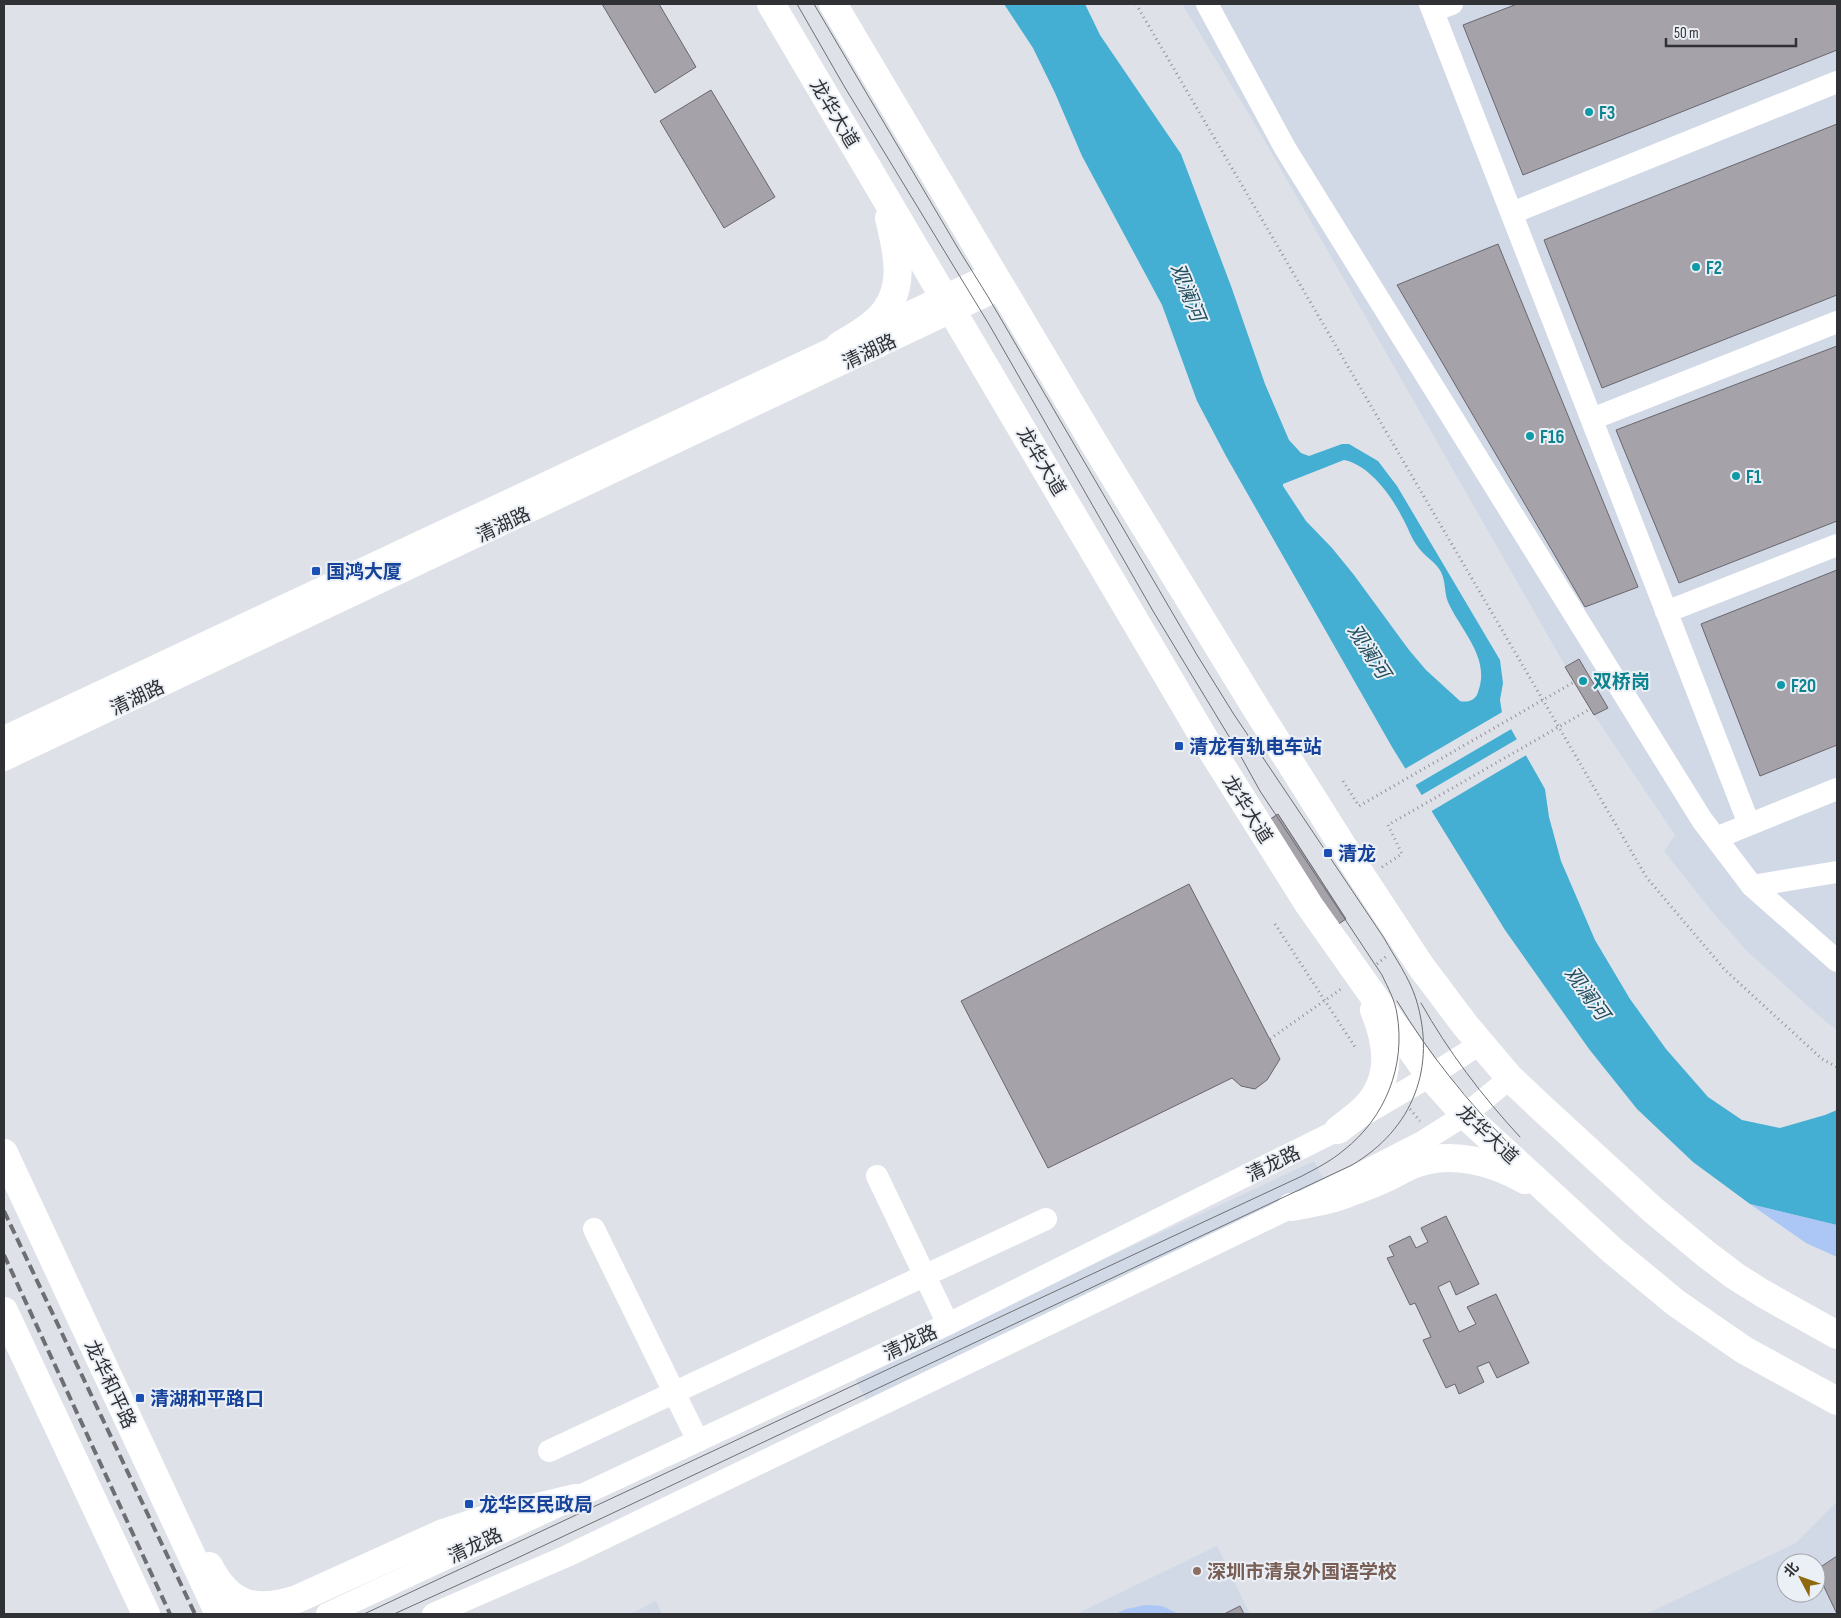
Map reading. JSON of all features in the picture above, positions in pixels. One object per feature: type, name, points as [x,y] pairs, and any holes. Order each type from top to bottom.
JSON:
[{"type":"main road","name":"龙华大道","points":[[771,4],[1207,743],[1308,906],[1430,1076],[1465,1115],[1613,1250],[1676,1303],[1744,1350],[1837,1401]]},
{"type":"main road","points":[[833,4],[1095,445],[1359,872],[1420,965],[1480,1044],[1510,1078],[1653,1210],[1720,1265],[1762,1293],[1837,1335]]},
{"type":"main road","points":[[839,346],[877,321],[889,306],[898,281],[898,262],[881,190]]},
{"type":"main road","points":[[1338,1130],[1372,1100],[1378,1092],[1386,1069],[1379,1022],[1360,977]]},
{"type":"main road","name":"龙华和平路","points":[[4,1153],[220,1614]]},
{"type":"main road","points":[[1291,1207],[1336,1198],[1418,1162],[1446,1158],[1465,1159],[1494,1165],[1509,1171],[1554,1196]]},
{"type":"main road","points":[[4,1311],[146,1614]]},
{"type":"main road","points":[[167,1504],[189,1527],[220,1585],[238,1599],[259,1606],[274,1605],[297,1599],[466,1524],[576,1498]]},
{"type":"street","points":[[1208,4],[1285,148],[1702,820],[1752,886],[1837,961]]},
{"type":"street","points":[[1438,6],[1512,213],[1749,824]]},
{"type":"street","points":[[1512,213],[1837,82]]},
{"type":"street","name":"清湖路","points":[[4,760],[998,280]]},
{"type":"street","name":"清湖路","points":[[4,737],[839,346],[949,304]]},
{"type":"street","points":[[1592,419],[1837,322]]},
{"type":"street","points":[[1666,612],[1837,545]]},
{"type":"street","points":[[1716,838],[1837,789]]},
{"type":"street","points":[[1752,886],[1837,872]]},
{"type":"street","name":"清龙路","points":[[327,1614],[948,1324],[1338,1130],[1480,1044]]},
{"type":"street","points":[[432,1614],[576,1552],[1422,1142],[1465,1115],[1510,1078]]},
{"type":"street","points":[[877,1176],[948,1324]]},
{"type":"street","points":[[549,1451],[1046,1219]]},
{"type":"street","points":[[594,1229],[698,1441]]},
{"type":"path","points":[[1136,4],[1647,878],[1725,970],[1822,1059],[1837,1067]]},
{"type":"path","points":[[1343,781],[1359,806],[1574,682]]},
{"type":"path","points":[[1378,870],[1402,854],[1388,825],[1590,709]]},
{"type":"path","points":[[1274,924],[1355,1047]]},
{"type":"path","points":[[1270,1039],[1360,977],[1395,950]]},
{"type":"shaded area","points":[[1182,4],[1837,4],[1837,1030],[1748,952],[1713,913],[1664,851],[1675,835],[1590,709],[1259,131]]},
{"type":"shaded area","points":[[1314,1161],[1325,1181],[867,1402],[854,1376]]},
{"type":"shaded area","points":[[1750,1204],[1837,1225],[1837,1257],[1806,1243]]},
{"type":"shaded area","points":[[1837,1501],[1837,1614],[1646,1614],[1796,1543]]},
{"type":"shaded area","name":"深圳市清泉外国语学校","points":[[1217,1546],[1250,1614],[1076,1614]]},
{"type":"shaded area","points":[[656,1601],[662,1614],[630,1614]]},
{"type":"shaded area","points":[[1146,1605],[1162,1606],[1179,1614],[1115,1614],[1126,1609]]},
{"type":"water","name":"观澜河","points":[[1004,4],[1085,4],[1100,35],[1181,154],[1231,286],[1265,384],[1289,440],[1301,453],[1309,456],[1342,444],[1349,444],[1378,461],[1397,486],[1500,660],[1503,683],[1500,700],[1502,713],[1545,789],[1549,817],[1561,861],[1595,940],[1630,999],[1666,1049],[1708,1097],[1742,1120],[1780,1128],[1837,1110],[1837,1225],[1750,1204],[1693,1162],[1637,1109],[1589,1049],[1505,930],[1392,747],[1226,456],[1197,401],[1162,305],[1082,156],[1033,48]],"holes":[[[1344,460],[1353,463],[1370,474],[1378,482],[1397,508],[1416,544],[1441,572],[1448,602],[1473,645],[1481,668],[1478,692],[1471,700],[1466,702],[1460,701],[1426,670],[1354,575],[1306,521],[1283,486],[1283,484]]]},
{"type":"pier","points":[[1504,711],[1513,728],[1414,786],[1403,770]]},
{"type":"pier","points":[[1519,738],[1528,754],[1430,812],[1420,796]]},
{"type":"building","points":[[602,4],[659,4],[696,67],[655,93]]},
{"type":"building","name":"F3","points":[[1517,4],[1837,4],[1837,50],[1523,175],[1463,25]]},
{"type":"building","points":[[711,90],[775,197],[724,228],[660,121]]},
{"type":"building","name":"F2","points":[[1837,124],[1837,295],[1602,388],[1544,240]]},
{"type":"building","name":"F16","points":[[1498,244],[1638,587],[1585,607],[1397,285]]},
{"type":"building","name":"F1","points":[[1837,346],[1837,521],[1679,583],[1616,430]]},
{"type":"building","name":"F20","points":[[1837,570],[1837,745],[1760,776],[1701,624]]},
{"type":"building","name":"双桥岗","points":[[1579,659],[1608,708],[1594,715],[1565,667]]},
{"type":"building","points":[[1278,814],[1346,919],[1334,927],[1266,822]]},
{"type":"building","points":[[1189,884],[1280,1059],[1267,1080],[1255,1089],[1241,1086],[1232,1078],[1048,1168],[961,1001]]},
{"type":"building","points":[[1446,1216],[1479,1284],[1456,1295],[1450,1281],[1438,1287],[1459,1332],[1476,1324],[1467,1307],[1496,1294],[1529,1363],[1497,1378],[1489,1362],[1477,1367],[1484,1382],[1459,1394],[1455,1384],[1446,1388],[1423,1340],[1431,1337],[1415,1303],[1410,1305],[1387,1258],[1394,1256],[1389,1246],[1410,1236],[1416,1248],[1428,1242],[1421,1228]]},
{"type":"building","points":[[1837,1556],[1837,1614],[1826,1591],[1826,1563]]},
{"type":"building","points":[[1240,1606],[1244,1614],[1224,1614]]},
{"type":"tram line","points":[[364,1614],[1302,1176],[1334,1158],[1371,1123],[1389,1090],[1395,1071],[1399,1033],[1397,1014],[1393,999],[1382,975],[1260,791],[1153,611],[990,326],[844,86],[797,4]]},
{"type":"tram line","points":[[394,1614],[513,1560],[1352,1165],[1373,1150],[1391,1133],[1405,1115],[1415,1094],[1421,1072],[1423,1049],[1422,1024],[1416,999],[1402,968],[1384,938],[1233,713],[1197,655],[987,295],[814,4]]},
{"type":"tram line","points":[[1397,1001],[1422,1040],[1450,1076],[1479,1112],[1511,1146]]},
{"type":"tram line","points":[[1421,1003],[1466,1073],[1520,1137]]},
{"type":"railway","points":[[4,1211],[195,1614]]},
{"type":"railway","points":[[4,1255],[170,1614]]},
{"type":"place","name":"F3","points":[[1589,112]]},
{"type":"place","name":"F2","points":[[1696,267]]},
{"type":"place","name":"F16","points":[[1530,436]]},
{"type":"place","name":"F1","points":[[1736,476]]},
{"type":"place","name":"国鸿大厦","points":[[316,571]]},
{"type":"place","name":"双桥岗","points":[[1583,681]]},
{"type":"place","name":"F20","points":[[1781,685]]},
{"type":"place","name":"清龙有轨电车站","points":[[1179,746]]},
{"type":"place","name":"清龙","points":[[1328,853]]},
{"type":"place","name":"清湖和平路口","points":[[140,1398]]},
{"type":"place","name":"龙华区民政局","points":[[469,1504]]},
{"type":"place","name":"深圳市清泉外国语学校","points":[[1197,1571]]}]
